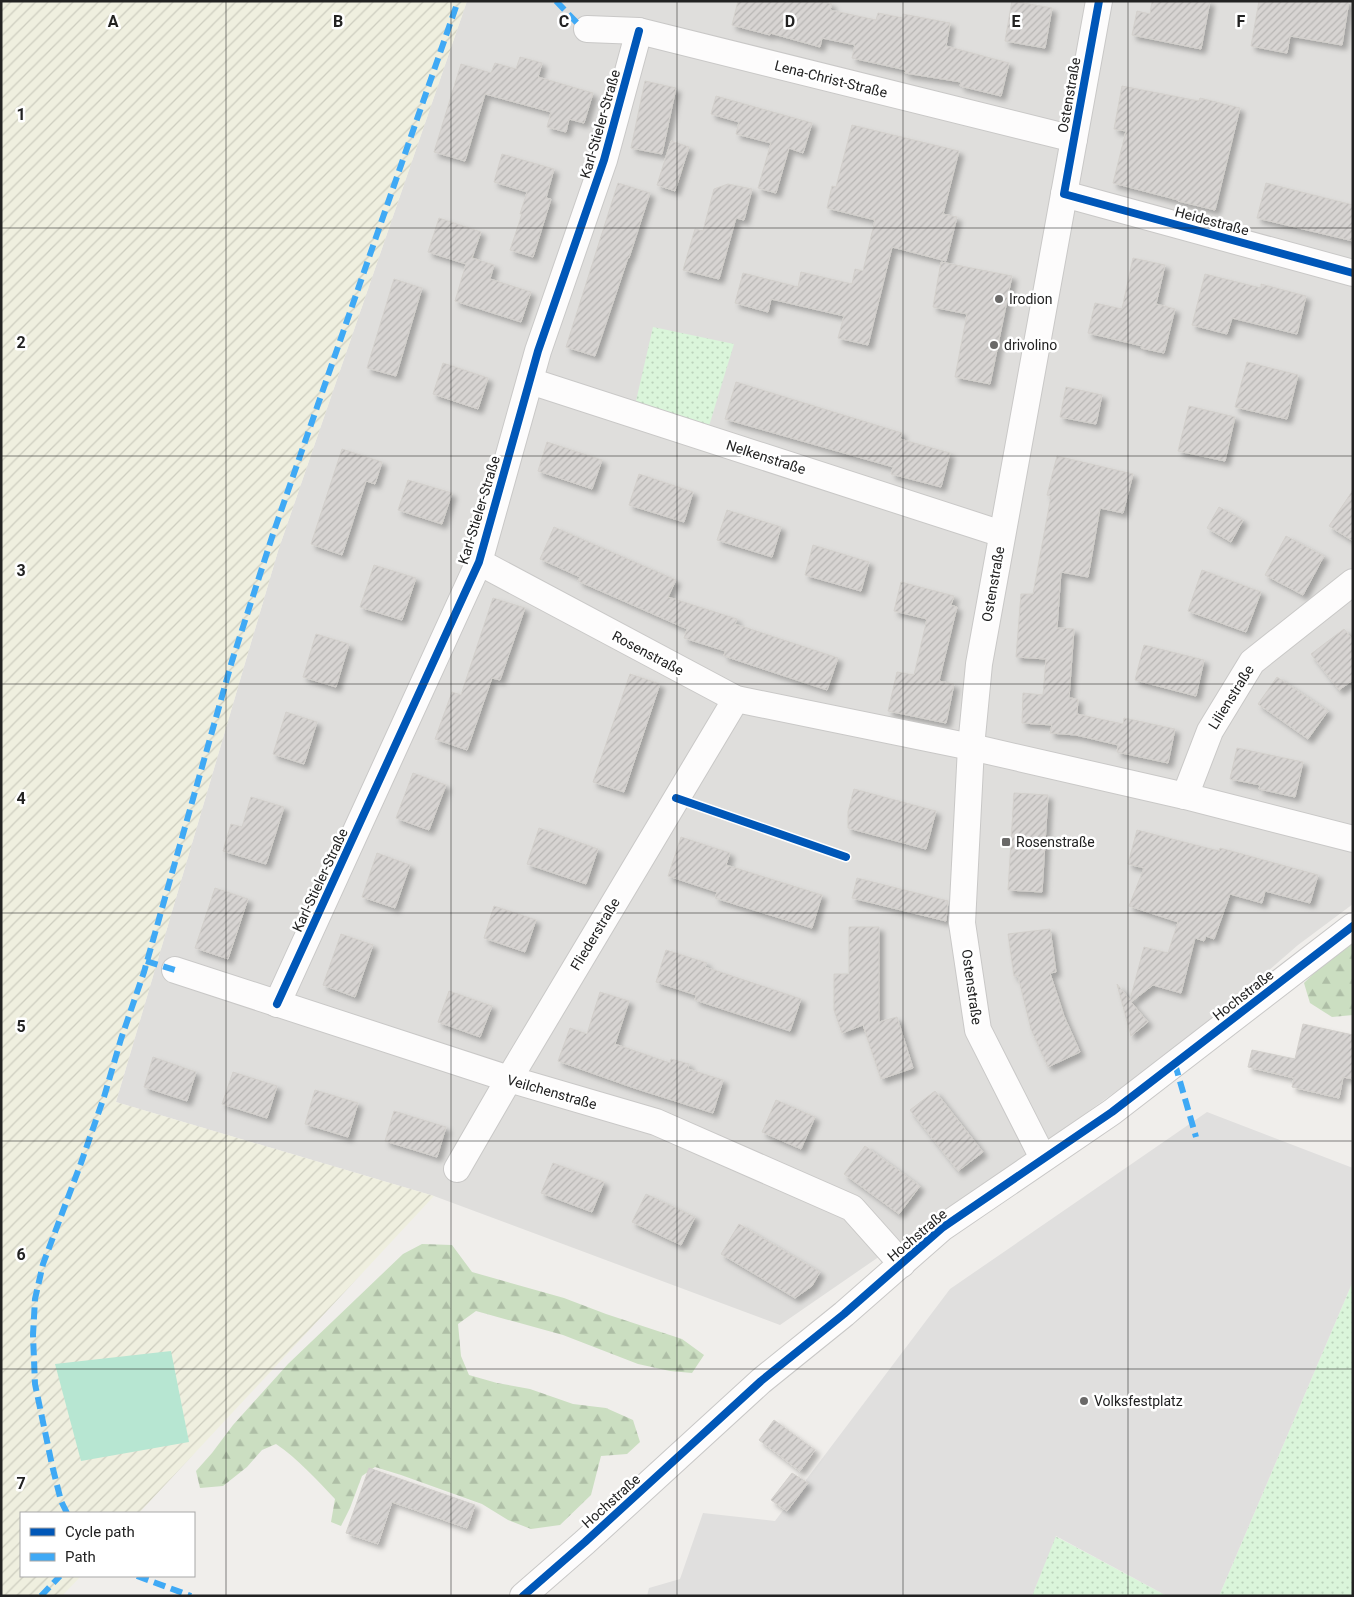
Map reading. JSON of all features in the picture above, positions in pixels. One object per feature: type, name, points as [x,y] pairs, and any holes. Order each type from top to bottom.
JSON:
[{"type":"street","name":"Ostenstraße","points":[[1043,1158],[978,1030],[962,923],[971,748],[979,664],[1099,1]]},
{"type":"street","name":"Lena-Christ-Straße","points":[[587,29],[639,31],[1074,139]]},
{"type":"street","name":"Karl-Stieler-Straße","points":[[277,1004],[479,562],[538,351],[604,160],[639,31]]},
{"type":"street","name":"Heidestraße","points":[[1064,194],[1353,272]]},
{"type":"street","name":"Nelkenstraße","points":[[530,380],[1002,534]]},
{"type":"street","name":"Rosenstraße","points":[[479,562],[736,700],[971,748],[1185,796],[1353,839]]},
{"type":"street","name":"Lilienstraße","points":[[1185,796],[1210,731],[1252,662],[1353,582]]},
{"type":"street","name":"Fliederstraße","points":[[457,1169],[736,700]]},
{"type":"street","name":"Hochstraße","points":[[523,1596],[761,1381],[844,1314],[942,1228],[1153,1082],[1353,926]]},
{"type":"street","name":"Veilchenstraße","points":[[175,970],[509,1079],[656,1122],[852,1208],[902,1264]]},
{"type":"shaded area","points":[[467,1],[1353,1],[1353,904],[1298,945],[1198,1032],[1057,1134],[780,1325],[434,1196],[116,1102],[278,551]]},
{"type":"shaded area","name":"Volksfestplatz","points":[[1207,1112],[1353,1168],[1353,1281],[1219,1596],[1167,1596],[1056,1536],[1032,1596],[647,1596],[649,1588],[680,1579],[703,1513],[775,1521],[950,1289]]},
{"type":"green space","points":[[1,1],[467,1],[278,551],[116,1102],[434,1196],[140,1512],[20,1512],[20,1577],[80,1577],[62,1596],[1,1596]]},
{"type":"green space","points":[[653,327],[734,344],[709,426],[636,401]]},
{"type":"green space","points":[[1353,943],[1353,1015],[1332,1017],[1310,1003],[1304,983],[1335,952]]},
{"type":"green space","points":[[422,1244],[452,1245],[472,1272],[564,1298],[682,1339],[704,1355],[692,1373],[670,1371],[638,1364],[563,1335],[476,1311],[458,1324],[461,1356],[469,1375],[497,1383],[530,1389],[573,1404],[606,1408],[633,1420],[640,1442],[627,1454],[601,1456],[591,1495],[560,1525],[531,1529],[508,1520],[482,1504],[375,1467],[362,1476],[341,1526],[331,1522],[335,1499],[299,1463],[276,1444],[262,1450],[247,1467],[223,1486],[200,1488],[196,1471],[233,1425],[288,1364],[403,1254]]},
{"type":"green space","points":[[1353,1281],[1353,1596],[1219,1596]]},
{"type":"green space","points":[[171,1351],[189,1442],[81,1461],[55,1364]]},
{"type":"green space","points":[[1055,1536],[1167,1596],[1032,1596]]},
{"type":"building","points":[[738,1],[820,1],[832,4],[830,10],[876,20],[878,13],[903,18],[903,14],[950,23],[946,46],[1009,63],[1001,96],[960,86],[961,82],[905,73],[906,70],[852,58],[855,45],[822,38],[820,47],[732,25]]},
{"type":"building","points":[[1012,1],[1052,8],[1045,48],[1005,41]]},
{"type":"building","points":[[1152,1],[1210,1],[1201,49],[1132,35],[1137,11],[1150,14]]},
{"type":"building","points":[[1259,1],[1349,1],[1342,45],[1290,36],[1287,53],[1251,46]]},
{"type":"building","points":[[520,57],[542,63],[538,77],[593,93],[584,123],[569,119],[566,132],[547,127],[551,112],[485,94],[465,161],[434,152],[461,64],[491,73],[495,63],[516,69]]},
{"type":"building","points":[[645,81],[676,88],[662,154],[631,148]]},
{"type":"building","points":[[1122,86],[1199,101],[1200,98],[1240,108],[1215,210],[1113,183],[1126,131],[1114,129]]},
{"type":"building","points":[[716,96],[812,123],[803,153],[789,148],[776,193],[758,188],[771,143],[736,134],[739,122],[711,114]]},
{"type":"building","points":[[852,125],[959,151],[943,214],[957,217],[946,261],[892,247],[868,345],[838,338],[844,316],[771,299],[768,312],[735,303],[743,273],[798,287],[801,272],[852,284],[855,269],[863,271],[875,220],[827,208],[832,186],[836,187]]},
{"type":"building","points":[[671,141],[689,147],[675,191],[657,185]]},
{"type":"building","points":[[502,154],[554,169],[546,198],[551,199],[533,257],[510,250],[527,192],[494,182]]},
{"type":"building","points":[[618,183],[650,193],[595,356],[566,347]]},
{"type":"building","points":[[1266,183],[1353,205],[1353,241],[1257,218]]},
{"type":"building","points":[[728,184],[752,189],[744,220],[736,218],[719,279],[683,270],[695,229],[703,231],[714,189]]},
{"type":"building","points":[[439,218],[481,232],[472,258],[494,265],[490,279],[531,292],[521,322],[455,301],[466,264],[428,252]]},
{"type":"building","points":[[1133,258],[1165,265],[1156,304],[1175,309],[1164,353],[1088,333],[1095,303],[1122,309]]},
{"type":"building","points":[[941,262],[1012,276],[990,384],[955,377],[967,314],[933,307]]},
{"type":"building","points":[[1205,274],[1261,288],[1261,284],[1306,296],[1297,334],[1232,318],[1227,334],[1192,325]]},
{"type":"building","points":[[394,279],[422,288],[396,376],[367,368]]},
{"type":"building","points":[[1247,362],[1298,375],[1287,419],[1235,407]]},
{"type":"building","points":[[443,363],[488,378],[478,409],[433,394]]},
{"type":"building","points":[[736,382],[902,433],[900,439],[950,453],[941,487],[891,474],[893,467],[725,419]]},
{"type":"building","points":[[1066,387],[1102,395],[1096,424],[1060,417]]},
{"type":"building","points":[[1189,406],[1235,417],[1225,461],[1178,451]]},
{"type":"building","points":[[547,442],[602,460],[592,489],[538,471]]},
{"type":"building","points":[[342,449],[382,462],[375,484],[366,481],[342,555],[311,544]]},
{"type":"building","points":[[1057,456],[1133,474],[1123,513],[1100,508],[1088,577],[1061,572],[1057,628],[1074,629],[1069,698],[1078,699],[1077,714],[1123,724],[1124,718],[1175,729],[1168,763],[1117,752],[1118,745],[1076,735],[1050,733],[1052,725],[1022,723],[1023,693],[1043,695],[1046,659],[1016,657],[1021,594],[1033,594],[1051,496],[1047,495]]},
{"type":"building","points":[[639,474],[693,492],[684,522],[629,505]]},
{"type":"building","points":[[408,480],[452,493],[442,524],[398,510]]},
{"type":"building","points":[[1353,490],[1353,541],[1329,526]]},
{"type":"building","points":[[1219,507],[1243,520],[1231,542],[1207,528]]},
{"type":"building","points":[[727,510],[781,527],[772,557],[717,540]]},
{"type":"building","points":[[554,527],[676,580],[668,597],[737,619],[735,624],[838,658],[827,690],[724,656],[725,651],[684,638],[687,629],[578,581],[580,577],[540,559]]},
{"type":"building","points":[[1286,536],[1324,556],[1303,595],[1265,575]]},
{"type":"building","points":[[813,545],[869,562],[861,591],[805,575]]},
{"type":"building","points":[[374,565],[416,578],[402,620],[360,607]]},
{"type":"building","points":[[1202,570],[1261,592],[1246,632],[1188,611]]},
{"type":"building","points":[[901,582],[954,596],[951,605],[957,607],[939,681],[954,684],[946,723],[888,711],[897,672],[914,675],[927,619],[894,611]]},
{"type":"building","points":[[493,598],[525,608],[500,680],[492,678],[467,750],[435,739],[452,692],[461,695]]},
{"type":"building","points":[[1344,629],[1353,640],[1353,680],[1339,690],[1311,654]]},
{"type":"building","points":[[316,634],[349,644],[336,687],[303,677]]},
{"type":"building","points":[[1144,645],[1204,660],[1196,696],[1135,680]]},
{"type":"building","points":[[630,674],[660,684],[624,792],[593,782]]},
{"type":"building","points":[[1277,677],[1328,711],[1308,739],[1258,704]]},
{"type":"building","points":[[286,712],[317,722],[304,764],[273,754]]},
{"type":"building","points":[[1237,748],[1303,762],[1295,797],[1259,789],[1260,785],[1230,779]]},
{"type":"building","points":[[413,773],[446,785],[429,830],[396,818]]},
{"type":"building","points":[[854,789],[936,811],[926,849],[848,828],[848,812]]},
{"type":"building","points":[[1014,793],[1048,795],[1042,892],[1008,890]]},
{"type":"building","points":[[251,797],[284,807],[266,864],[223,851],[231,824],[242,827]]},
{"type":"building","points":[[539,828],[598,849],[586,884],[527,864]]},
{"type":"building","points":[[1137,830],[1219,851],[1220,848],[1318,875],[1310,903],[1265,891],[1262,903],[1230,894],[1214,939],[1206,936],[1204,941],[1195,938],[1181,993],[1153,985],[1131,1002],[1148,1022],[1131,1036],[1117,984],[1130,1000],[1144,947],[1168,953],[1178,922],[1129,906],[1144,868],[1128,864]]},
{"type":"building","points":[[681,837],[730,853],[726,865],[822,895],[812,928],[715,898],[717,892],[668,876]]},
{"type":"building","points":[[377,853],[410,865],[395,908],[362,897]]},
{"type":"building","points":[[857,878],[948,901],[946,921],[852,898]]},
{"type":"building","points":[[215,888],[248,899],[228,959],[195,948]]},
{"type":"building","points":[[494,906],[536,920],[525,952],[484,938]]},
{"type":"building","points":[[849,927],[879,927],[879,1022],[897,1017],[913,1068],[881,1079],[863,1025],[842,1033],[834,1010],[834,974],[849,974]]},
{"type":"building","points":[[1050,929],[1056,972],[1050,973],[1064,1016],[1080,1052],[1048,1067],[1031,1029],[1018,976],[1014,976],[1008,934]]},
{"type":"building","points":[[341,934],[373,945],[355,997],[323,985]]},
{"type":"building","points":[[666,950],[707,963],[705,967],[801,999],[790,1031],[695,1000],[696,995],[656,982]]},
{"type":"building","points":[[449,991],[492,1006],[480,1037],[438,1022]]},
{"type":"building","points":[[600,992],[629,1001],[615,1044],[670,1063],[671,1059],[689,1064],[688,1069],[723,1080],[713,1113],[558,1061],[570,1028],[587,1034]]},
{"type":"building","points":[[1303,1024],[1353,1035],[1353,1079],[1343,1077],[1339,1098],[1292,1087],[1294,1078],[1248,1067],[1252,1050],[1295,1059]]},
{"type":"building","points":[[153,1057],[196,1072],[187,1101],[144,1087]]},
{"type":"building","points":[[233,1072],[277,1086],[267,1118],[222,1104]]},
{"type":"building","points":[[315,1090],[358,1103],[348,1137],[305,1124]]},
{"type":"building","points":[[935,1091],[983,1152],[958,1171],[910,1110]]},
{"type":"building","points":[[776,1100],[815,1117],[801,1149],[762,1132]]},
{"type":"building","points":[[394,1111],[446,1127],[437,1157],[385,1141]]},
{"type":"building","points":[[865,1146],[920,1186],[899,1214],[844,1174]]},
{"type":"building","points":[[553,1163],[604,1182],[592,1212],[541,1193]]},
{"type":"building","points":[[646,1194],[695,1217],[681,1245],[632,1222]]},
{"type":"building","points":[[739,1224],[820,1272],[812,1286],[795,1298],[721,1254]]},
{"type":"building","points":[[774,1420],[815,1450],[800,1471],[759,1440]]},
{"type":"building","points":[[369,1468],[475,1505],[467,1528],[392,1502],[378,1544],[346,1533]]},
{"type":"building","points":[[792,1473],[808,1483],[787,1511],[771,1500]]},
{"type":"marked path","points":[[66,1512],[61,1501],[52,1465],[35,1384],[33,1335],[35,1299],[43,1264],[104,1097],[144,972],[232,661],[273,534],[458,1]]},
{"type":"marked path","points":[[556,1],[579,25]]},
{"type":"marked path","points":[[146,961],[175,970]]},
{"type":"marked path","points":[[1175,1064],[1196,1137]]},
{"type":"marked path","points":[[41,1596],[59,1577]]},
{"type":"marked path","points":[[140,1577],[191,1596]]},
{"type":"cycle path","points":[[1099,1],[1064,194],[1353,273]]},
{"type":"cycle path","points":[[277,1004],[479,562],[538,351],[604,160],[639,31]]},
{"type":"cycle path","points":[[676,798],[846,857]]},
{"type":"cycle path","points":[[523,1596],[761,1381],[844,1314],[942,1228],[1112,1112],[1353,926]]},
{"type":"place","name":"Irodion","points":[[999,299]]},
{"type":"place","name":"drivolino","points":[[994,345]]},
{"type":"place","name":"Rosenstraße","points":[[1006,842]]},
{"type":"place","name":"Volksfestplatz","points":[[1084,1401]]}]
